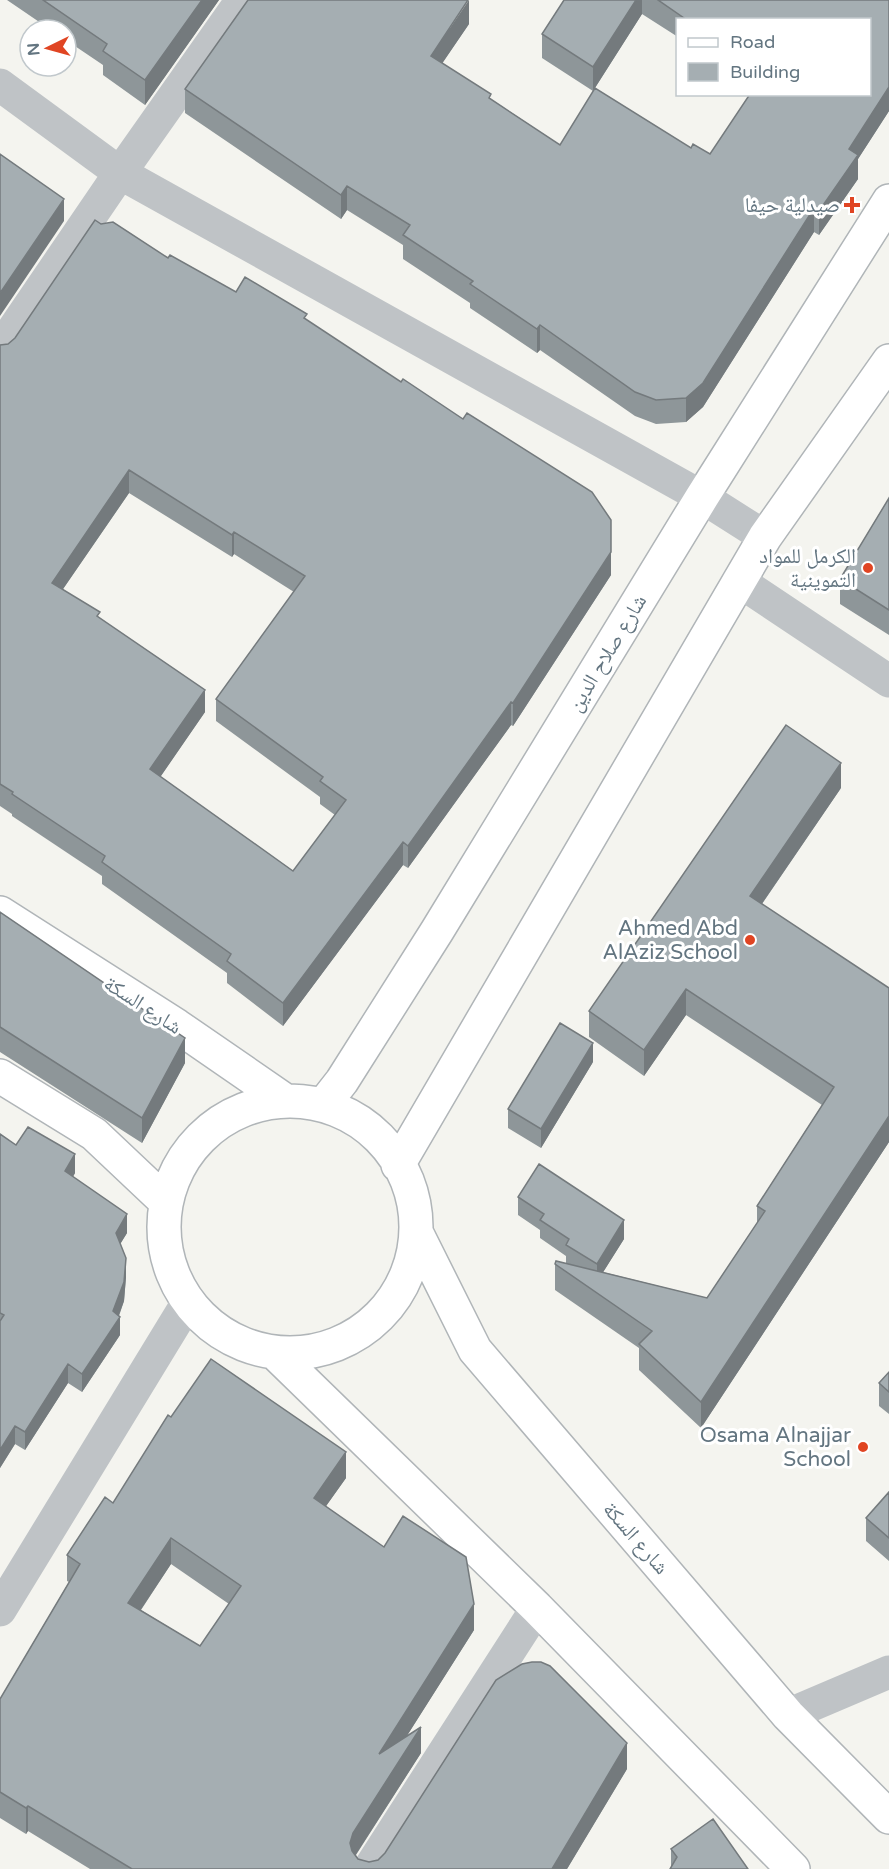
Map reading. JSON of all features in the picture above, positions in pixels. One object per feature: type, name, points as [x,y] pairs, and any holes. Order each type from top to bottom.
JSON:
[{"type":"main road","name":"شارع صلاح الدين","points":[[324,1104],[342,1081],[437,932],[702,497],[889,201]]},
{"type":"main road","points":[[398,1165],[765,537],[889,361]]},
{"type":"main road","name":"شارع السكة","points":[[0,913],[177,1026],[283,1099]]},
{"type":"main road","points":[[0,1076],[94,1134],[166,1202]]},
{"type":"main road","points":[[283,1099],[324,1104],[362,1121],[392,1151],[410,1188],[417,1234],[409,1271],[388,1307],[356,1335],[317,1351],[275,1353],[236,1341],[201,1317],[188,1302],[176,1284],[164,1244],[166,1202],[180,1162],[206,1130],[242,1109],[283,1099]]},
{"type":"main road","name":"شارع السكة","points":[[417,1234],[475,1350],[788,1715],[889,1817]]},
{"type":"main road","points":[[275,1353],[537,1608],[793,1869]]},
{"type":"street","points":[[0,349],[242,0]]},
{"type":"street","points":[[0,85],[120,173],[702,497],[765,537]]},
{"type":"street","points":[[739,581],[889,681]]},
{"type":"street","points":[[0,1610],[188,1302]]},
{"type":"street","points":[[369,1869],[537,1608]]},
{"type":"street","points":[[788,1715],[889,1672]]},
{"type":"building","points":[[43,0],[202,0],[145,80],[103,51],[107,44],[78,24],[78,18],[69,18]]},
{"type":"building","points":[[248,0],[468,0],[431,56],[491,94],[489,98],[560,145],[595,88],[691,148],[693,144],[710,154],[749,96],[871,96],[871,18],[684,18],[658,0],[889,0],[889,87],[849,149],[858,155],[819,211],[814,208],[703,383],[686,398],[656,400],[635,392],[540,325],[537,329],[470,284],[473,281],[403,235],[410,225],[347,186],[341,195],[185,89]]},
{"type":"building","points":[[564,0],[636,0],[593,67],[542,34]]},
{"type":"building","points":[[0,154],[64,199],[0,293]]},
{"type":"building","points":[[95,220],[101,224],[113,222],[168,258],[170,255],[236,292],[245,277],[307,314],[304,318],[401,382],[403,379],[463,419],[467,413],[592,492],[611,520],[611,552],[513,703],[511,702],[408,846],[403,842],[283,1003],[227,961],[231,954],[102,862],[105,856],[0,784],[0,345],[8,344],[15,338]],"holes":[[[129,470],[232,535],[234,532],[305,576],[216,699],[323,777],[320,781],[346,800],[293,871],[150,769],[205,690],[97,616],[100,612],[52,583]]]},
{"type":"building","points":[[889,498],[889,610],[840,579]]},
{"type":"building","points":[[786,725],[841,763],[750,896],[889,988],[889,1116],[701,1402],[639,1344],[652,1331],[555,1264],[556,1261],[707,1298],[765,1211],[757,1206],[834,1087],[686,989],[644,1050],[589,1011]]},
{"type":"building","points":[[0,912],[185,1038],[142,1118],[0,1027]]},
{"type":"building","points":[[560,1023],[593,1043],[541,1129],[508,1109]]},
{"type":"building","points":[[28,1127],[75,1154],[65,1171],[127,1214],[116,1233],[126,1258],[124,1282],[113,1311],[120,1317],[82,1374],[68,1364],[25,1432],[15,1426],[0,1450],[0,1321],[4,1315],[0,1313],[0,1134],[16,1145]]},
{"type":"building","points":[[539,1164],[624,1220],[597,1264],[566,1245],[569,1239],[540,1220],[544,1214],[518,1197]]},
{"type":"building","points":[[211,1359],[346,1452],[314,1498],[384,1547],[403,1516],[466,1557],[474,1604],[379,1754],[421,1727],[353,1833],[350,1843],[358,1859],[369,1862],[378,1860],[385,1853],[496,1680],[522,1664],[541,1662],[550,1666],[627,1743],[552,1869],[132,1869],[28,1806],[26,1808],[0,1792],[0,1699],[80,1564],[67,1555],[105,1497],[113,1503],[168,1415],[171,1417]],"holes":[[[171,1538],[241,1586],[200,1646],[128,1603]]]},
{"type":"building","points":[[889,1372],[889,1392],[879,1383]]},
{"type":"building","points":[[889,1492],[889,1538],[866,1518]]},
{"type":"building","points":[[713,1819],[748,1869],[670,1869],[677,1857],[671,1849]]},
{"type":"place","name":"صيدلية حيفا","points":[[852,205]]},
{"type":"place","name":"الكرمل للمواد التموينية","points":[[868,568]]},
{"type":"place","name":"Ahmed Abd AlAziz School","points":[[750,940]]},
{"type":"place","name":"Osama Alnajjar School","points":[[863,1447]]}]
